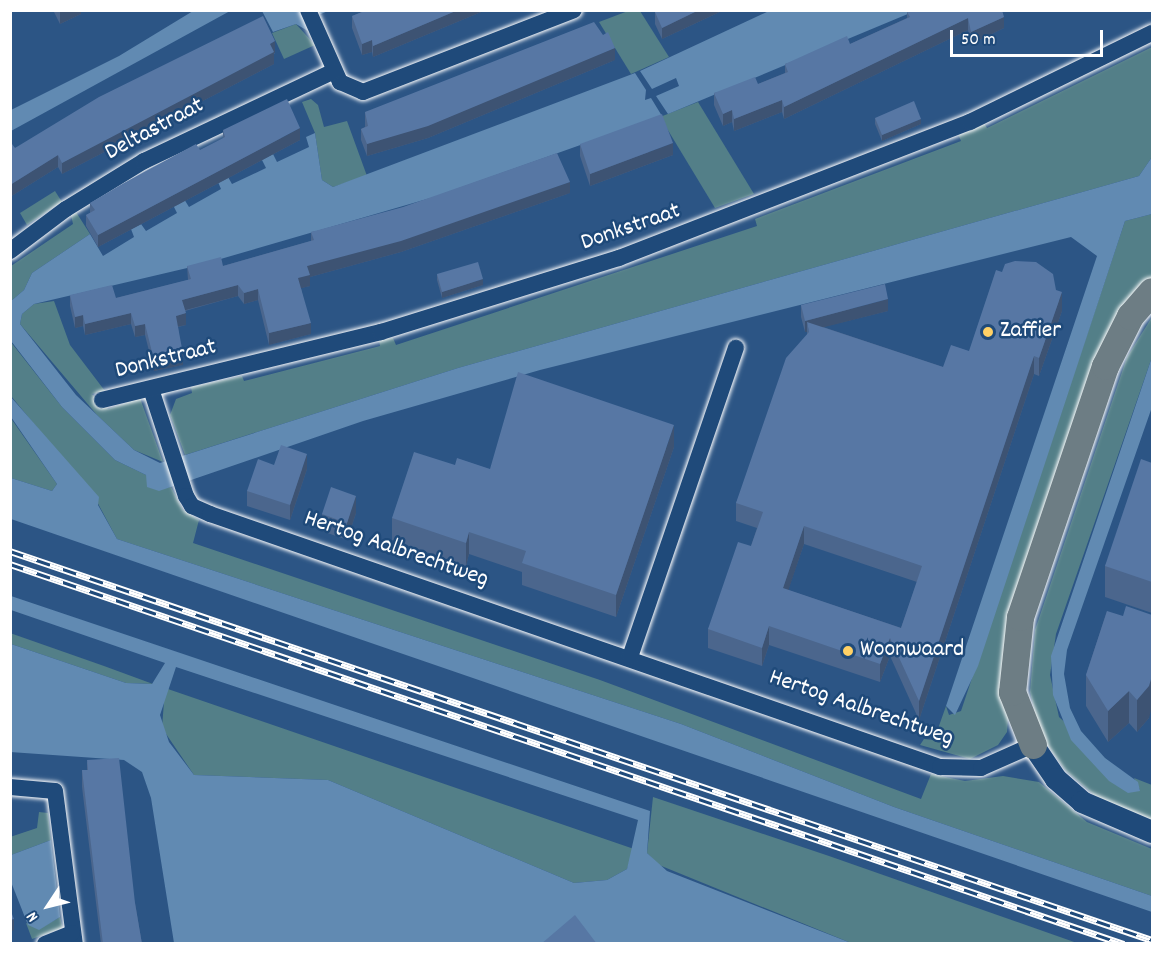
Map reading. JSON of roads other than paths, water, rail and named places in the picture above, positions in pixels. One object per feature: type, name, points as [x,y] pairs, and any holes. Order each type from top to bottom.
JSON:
[{"type":"highway","points":[[1034,745],[1012,692],[1020,617],[1105,366],[1130,316],[1152,291]]},
{"type":"highway","points":[[1034,745],[1024,679],[1032,616],[1112,373],[1152,305]]},
{"type":"main road","points":[[1034,745],[1056,779],[1082,802],[1152,832]]},
{"type":"street","points":[[308,10],[334,71],[354,91],[372,91],[574,10]]},
{"type":"street","name":"Donkstraat","points":[[102,400],[381,332],[619,258],[970,122],[1152,33]]},
{"type":"street","name":"Deltastraat","points":[[10,251],[66,209],[144,162],[334,71]]},
{"type":"street","points":[[630,657],[736,348]]},
{"type":"street","name":"Hertog Aalbrechtweg","points":[[151,389],[186,496],[192,506],[216,516],[630,657],[940,767],[981,768],[1034,745]]},
{"type":"street","points":[[10,787],[55,790],[74,938],[45,944]]},
{"type":"water","points":[[193,11],[230,11],[11,131],[11,110],[119,56]]},
{"type":"water","points":[[262,11],[328,11],[304,21],[308,31],[296,24],[273,32]]},
{"type":"water","points":[[769,11],[915,11],[668,114],[656,96],[679,86],[676,78],[652,89],[640,71]]},
{"type":"water","points":[[635,73],[646,90],[645,100],[651,98],[662,116],[434,197],[200,265],[34,304],[22,314],[20,324],[76,395],[134,450],[160,463],[458,368],[1139,176],[1152,157],[1152,214],[1125,221],[978,666],[955,715],[946,706],[1097,256],[1071,237],[540,370],[363,421],[159,491],[147,487],[146,475],[115,460],[62,407],[11,341],[11,301],[24,290],[32,273],[90,234],[103,256],[134,237],[131,229],[141,224],[146,231],[177,213],[173,205],[184,199],[189,207],[221,189],[218,182],[228,177],[232,184],[266,168],[262,160],[273,154],[277,162],[309,147],[306,137],[315,133],[322,180],[333,187]]},
{"type":"water","points":[[1152,357],[1152,407],[1067,650],[1064,674],[1070,708],[1081,731],[1105,758],[1138,782],[1140,791],[1128,793],[1109,781],[1071,740],[1053,695],[1051,656]]},
{"type":"water","points":[[10,396],[99,497],[98,505],[117,539],[681,724],[894,807],[1152,896],[1152,912],[11,519],[11,478],[52,491],[57,484],[11,417]]},
{"type":"water","points":[[11,596],[650,811],[647,853],[667,871],[851,943],[174,943],[151,798],[142,772],[124,760],[10,752],[11,644],[126,683],[152,684],[165,663],[11,610]],"holes":[[[176,667],[638,820],[627,869],[607,880],[574,883],[328,780],[194,775],[169,742],[160,715]]]},
{"type":"water","points":[[51,840],[60,917],[39,930],[28,925],[11,882],[11,855]]},
{"type":"railway","points":[[10,551],[1152,940]]},
{"type":"railway","points":[[10,564],[1124,944]]},
{"type":"place","name":"Zaffier","points":[[988,332]]},
{"type":"place","name":"Woonwaard","points":[[848,651]]}]
